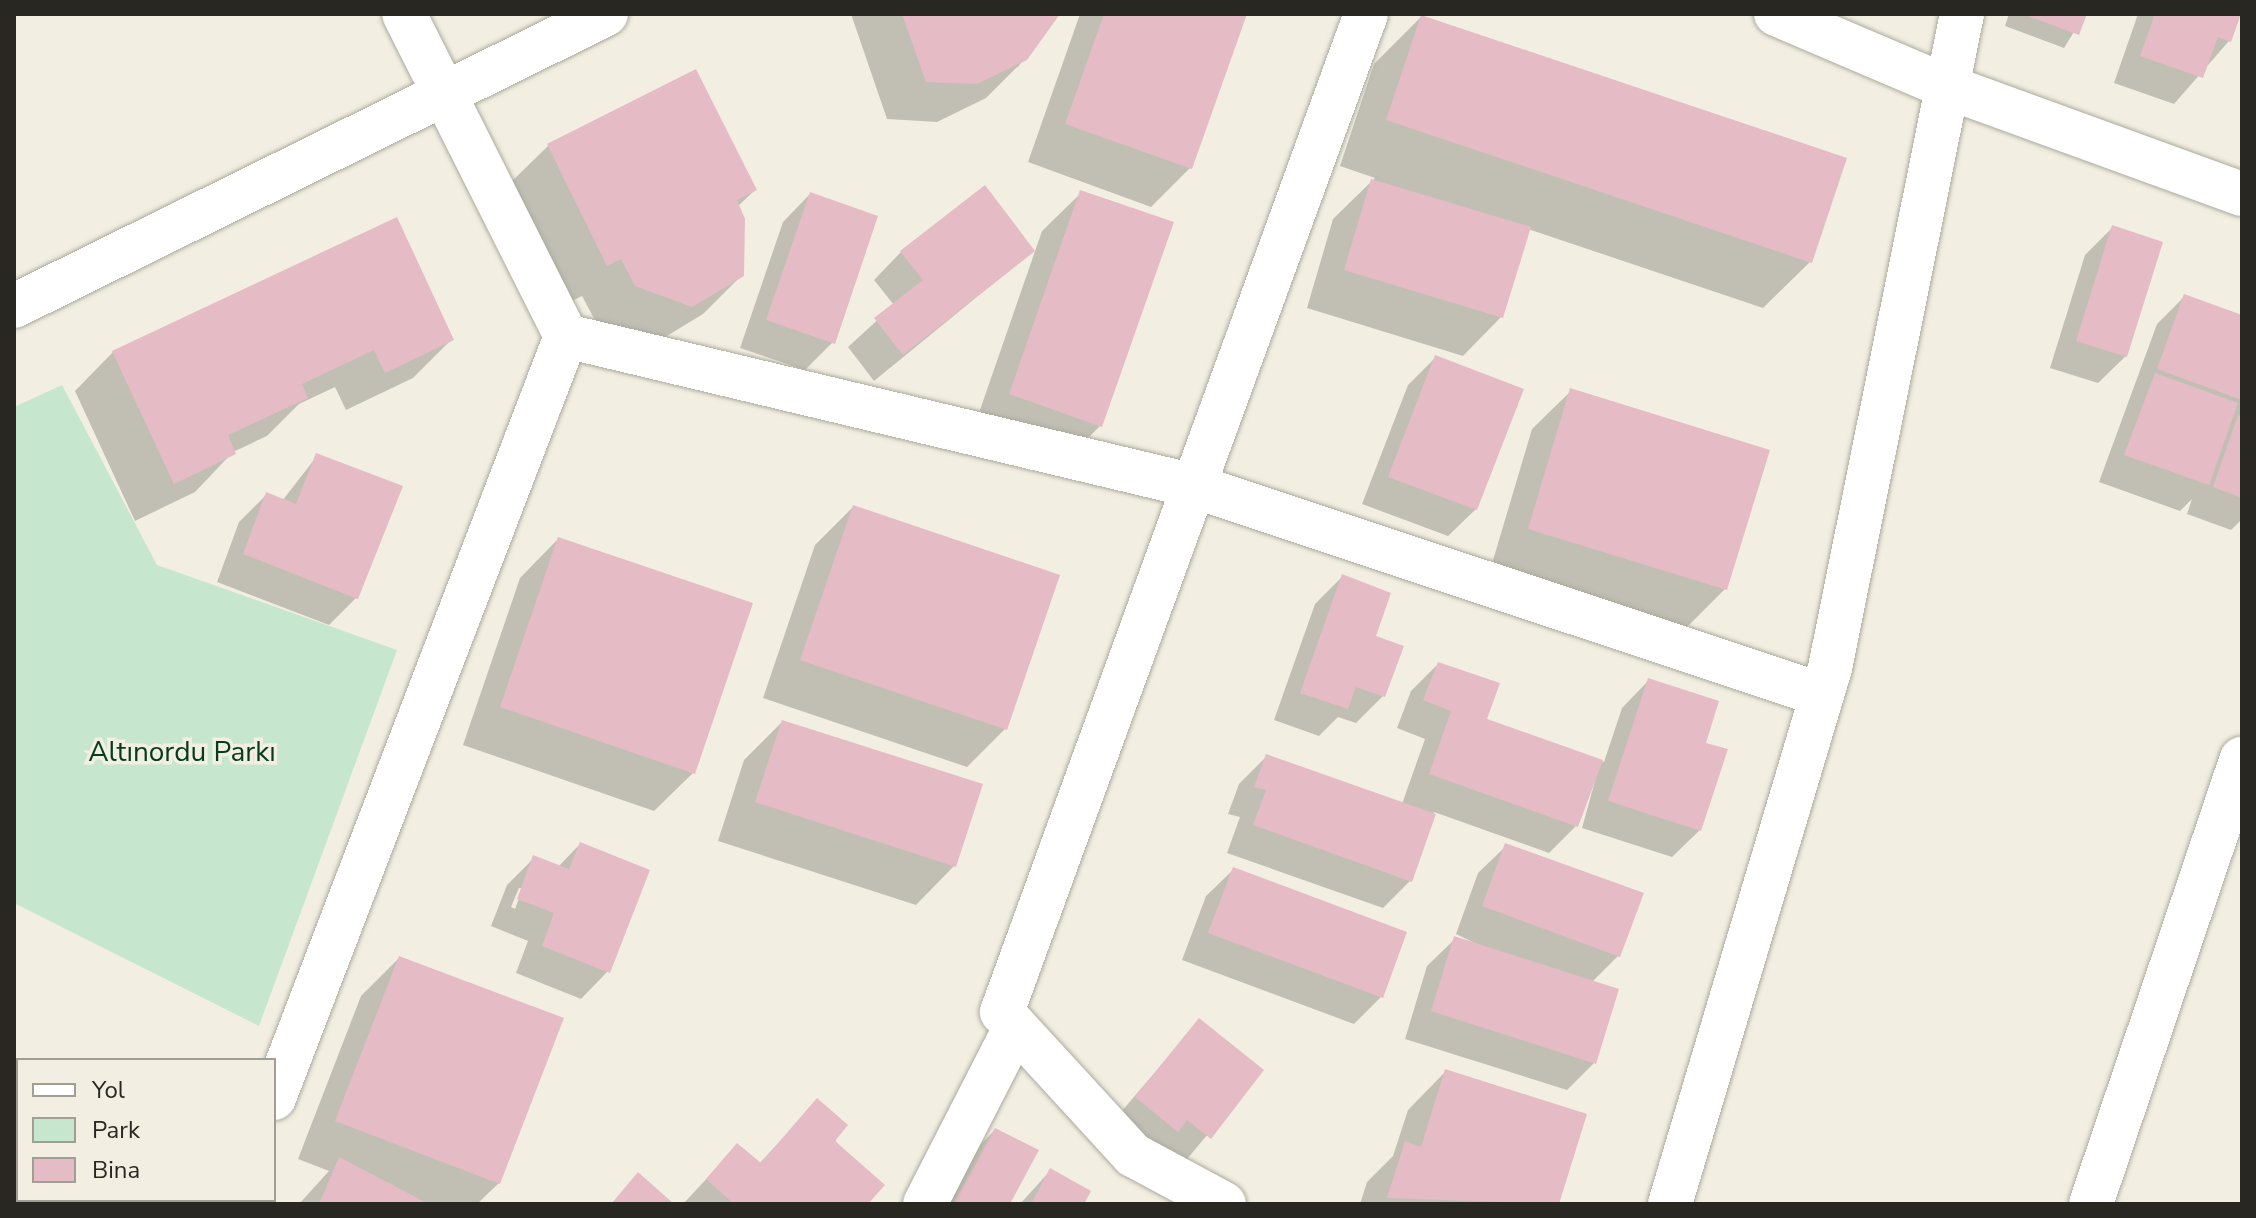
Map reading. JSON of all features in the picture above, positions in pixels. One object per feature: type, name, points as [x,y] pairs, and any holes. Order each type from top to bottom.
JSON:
[{"type":"street","points":[[276,1093],[566,336],[404,14]]},
{"type":"street","points":[[14,306],[446,97],[606,14]]},
{"type":"street","points":[[1224,1204],[1133,1155],[1002,1012],[1366,14]]},
{"type":"street","points":[[1776,14],[1945,86],[2242,194]]},
{"type":"street","points":[[1670,1204],[1822,695],[1962,14]]},
{"type":"street","points":[[566,336],[1194,486],[1822,695]]},
{"type":"street","points":[[2091,1204],[2242,759]]},
{"type":"street","points":[[925,1204],[1015,1028]]},
{"type":"green space","name":"Altınordu Parkı","points":[[62,385],[157,565],[397,650],[259,1026],[14,903],[14,407]]},
{"type":"building","points":[[902,14],[1060,14],[1027,60],[977,84],[926,82]]},
{"type":"building","points":[[1104,14],[1247,14],[1192,169],[1065,124]]},
{"type":"building","points":[[2023,14],[2087,14],[2079,35]]},
{"type":"building","points":[[2155,14],[2241,14],[2231,42],[2218,37],[2203,78],[2140,56]]},
{"type":"building","points":[[1421,15],[1847,158],[1812,263],[1386,120]]},
{"type":"building","points":[[696,69],[757,190],[737,200],[745,219],[744,276],[692,307],[635,286],[621,259],[607,266],[547,144]]},
{"type":"building","points":[[1371,179],[1531,227],[1503,318],[1344,270]]},
{"type":"building","points":[[985,185],[1035,251],[903,355],[874,318],[923,280],[900,251]]},
{"type":"building","points":[[1080,190],[1174,222],[1102,427],[1009,394]]},
{"type":"building","points":[[810,192],[878,216],[835,344],[766,320]]},
{"type":"building","points":[[397,217],[454,340],[385,373],[374,350],[302,384],[308,398],[228,435],[236,454],[174,484],[112,351]]},
{"type":"building","points":[[2112,225],[2163,242],[2127,357],[2076,341]]},
{"type":"building","points":[[2184,294],[2242,315],[2242,400],[2157,369]]},
{"type":"building","points":[[1435,355],[1524,389],[1477,510],[1388,477]]},
{"type":"building","points":[[2155,373],[2238,403],[2209,485],[2124,455]]},
{"type":"building","points":[[1570,388],[1770,450],[1727,590],[1528,529]]},
{"type":"building","points":[[2238,415],[2242,417],[2242,498],[2213,487]]},
{"type":"building","points":[[316,453],[403,486],[358,599],[243,554],[266,492],[296,504]]},
{"type":"building","points":[[853,505],[1060,575],[1007,730],[800,660]]},
{"type":"building","points":[[558,537],[753,603],[695,774],[500,707]]},
{"type":"building","points":[[1342,574],[1391,593],[1376,636],[1404,646],[1385,697],[1356,687],[1348,709],[1300,693]]},
{"type":"building","points":[[1438,662],[1500,683],[1487,719],[1603,760],[1578,827],[1429,774],[1451,711],[1423,700]]},
{"type":"building","points":[[1648,678],[1719,701],[1706,743],[1728,749],[1701,831],[1608,801]]},
{"type":"building","points":[[782,720],[983,784],[956,867],[755,802]]},
{"type":"building","points":[[1266,754],[1436,814],[1412,882],[1253,825],[1266,790],[1254,787]]},
{"type":"building","points":[[580,842],[650,870],[610,973],[542,946],[554,913],[517,899],[533,855],[569,869]]},
{"type":"building","points":[[1505,843],[1644,893],[1620,957],[1482,906]]},
{"type":"building","points":[[1233,867],[1407,932],[1383,998],[1208,933]]},
{"type":"building","points":[[1454,936],[1619,989],[1596,1064],[1431,1011]]},
{"type":"building","points":[[399,956],[564,1018],[500,1184],[335,1121]]},
{"type":"building","points":[[1199,1018],[1264,1070],[1211,1139],[1187,1120],[1178,1132],[1135,1097]]},
{"type":"building","points":[[1445,1069],[1587,1114],[1559,1204],[1387,1198],[1405,1141],[1421,1147]]},
{"type":"building","points":[[817,1098],[848,1125],[835,1141],[885,1185],[868,1204],[734,1204],[706,1179],[737,1143],[761,1163]]},
{"type":"building","points":[[995,1128],[1039,1150],[1010,1204],[954,1204]]},
{"type":"building","points":[[339,1157],[429,1204],[319,1204]]},
{"type":"building","points":[[1050,1168],[1091,1191],[1084,1204],[1031,1204]]},
{"type":"building","points":[[638,1172],[674,1204],[611,1204]]}]
